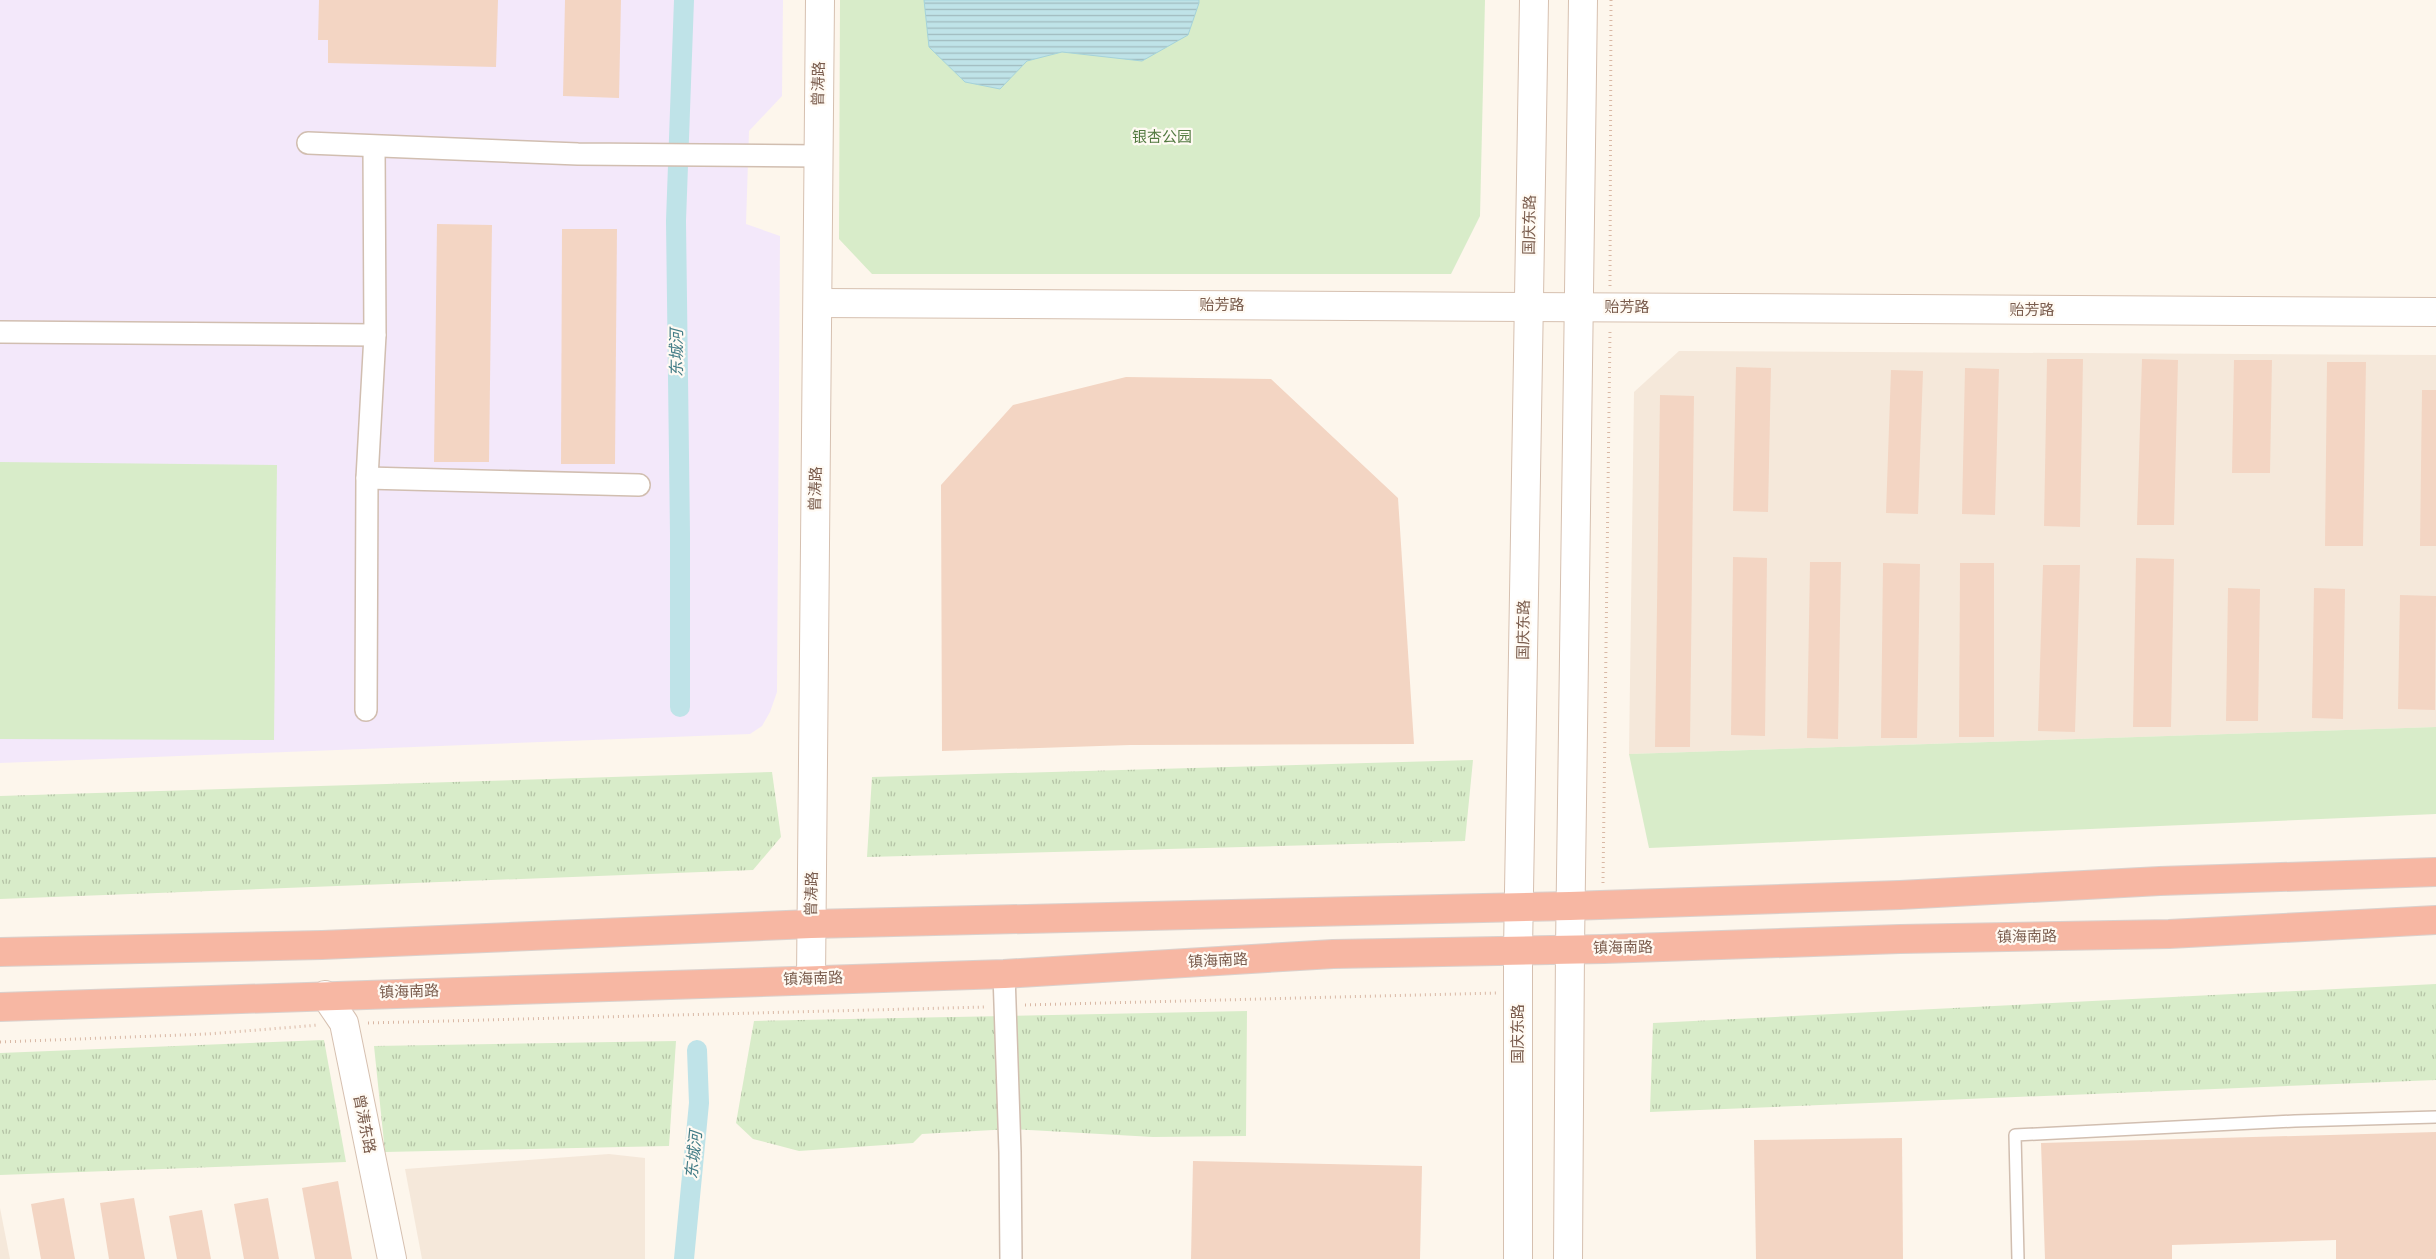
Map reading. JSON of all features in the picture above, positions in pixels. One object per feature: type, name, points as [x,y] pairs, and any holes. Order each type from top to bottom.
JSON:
[{"type":"highway","points":[[0,952],[322,945],[811,924],[1520,908],[1900,895],[2160,881],[2436,872]]},
{"type":"highway","name":"镇海南路","points":[[0,1006],[1004,974],[1333,954],[2169,934],[2436,920]]},
{"type":"street","name":"曾涛路","points":[[811,979],[820,0]]},
{"type":"street","name":"国庆东路","points":[[1518,1259],[1518,951],[1534,0]]},
{"type":"street","points":[[1568,1259],[1570,906],[1583,0]]},
{"type":"street","points":[[308,142],[374,147],[578,154],[818,156]]},
{"type":"street","points":[[366,710],[367,478],[375,335],[374,147]]},
{"type":"street","name":"贻芳路","points":[[818,303],[2436,312]]},
{"type":"street","points":[[0,332],[375,335]]},
{"type":"street","points":[[367,478],[638,485]]},
{"type":"street","points":[[1004,974],[1011,1259]]},
{"type":"street","name":"曾涛东路","points":[[325,995],[344,1024],[392,1259]]},
{"type":"lane","points":[[2018,1259],[2015,1135],[2436,1117]]},
{"type":"path","points":[[1603,905],[1612,0]]},
{"type":"path","points":[[675,1015],[1518,993]]},
{"type":"shaded area","points":[[0,0],[783,0],[782,96],[749,131],[746,224],[780,236],[777,692],[770,712],[762,726],[750,734],[0,763]]},
{"type":"shaded area","points":[[1679,351],[2436,355],[2436,727],[1629,754],[1634,392]]},
{"type":"shaded area","points":[[609,1154],[645,1158],[645,1259],[422,1259],[405,1169]]},
{"type":"shaded area","points":[[0,1208],[10,1259],[0,1259]]},
{"type":"green space","name":"银杏公园","points":[[840,0],[1485,0],[1480,216],[1451,274],[872,274],[839,239]]},
{"type":"green space","points":[[0,462],[277,465],[274,740],[0,739]]},
{"type":"green space","points":[[2436,727],[2436,814],[1649,848],[1629,754]]},
{"type":"green space","points":[[1473,760],[1465,841],[867,857],[872,777]]},
{"type":"green space","points":[[772,772],[781,837],[753,870],[0,899],[0,796]]},
{"type":"green space","points":[[2436,984],[2436,1080],[1650,1112],[1653,1023]]},
{"type":"green space","points":[[1247,1011],[1246,1136],[1153,1137],[1011,1129],[922,1134],[913,1143],[799,1151],[753,1139],[736,1123],[754,1021]]},
{"type":"green space","points":[[324,1040],[346,1162],[0,1175],[0,1053]]},
{"type":"green space","points":[[676,1041],[669,1146],[385,1152],[374,1046]]},
{"type":"water","points":[[924,0],[1199,0],[1199,3],[1188,35],[1142,61],[1062,52],[1027,61],[1000,89],[965,82],[929,47]]},
{"type":"building","points":[[319,0],[498,0],[496,67],[328,63],[328,40],[318,40]]},
{"type":"building","points":[[565,0],[621,0],[619,98],[563,96]]},
{"type":"building","points":[[437,224],[492,225],[489,462],[434,462]]},
{"type":"building","points":[[562,229],[617,229],[615,464],[561,464]]},
{"type":"building","points":[[2047,359],[2083,359],[2080,527],[2044,526]]},
{"type":"building","points":[[2142,359],[2178,360],[2174,525],[2137,525]]},
{"type":"building","points":[[2234,360],[2272,360],[2270,473],[2232,473]]},
{"type":"building","points":[[2327,362],[2366,362],[2363,546],[2325,546]]},
{"type":"building","points":[[1736,367],[1771,368],[1768,512],[1733,511]]},
{"type":"building","points":[[1965,368],[1999,369],[1995,515],[1962,514]]},
{"type":"building","points":[[1891,370],[1923,371],[1918,514],[1886,513]]},
{"type":"building","points":[[1126,377],[1271,379],[1398,498],[1414,744],[1130,745],[942,751],[941,485],[1013,405]]},
{"type":"building","points":[[2422,390],[2436,390],[2436,546],[2420,546]]},
{"type":"building","points":[[1660,395],[1694,396],[1690,747],[1655,747]]},
{"type":"building","points":[[1733,557],[1767,558],[1765,736],[1731,735]]},
{"type":"building","points":[[2136,558],[2174,559],[2171,727],[2133,727]]},
{"type":"building","points":[[1810,562],[1841,562],[1838,739],[1807,738]]},
{"type":"building","points":[[1883,563],[1920,564],[1917,738],[1881,738]]},
{"type":"building","points":[[1960,563],[1994,563],[1994,737],[1959,737]]},
{"type":"building","points":[[2043,565],[2080,565],[2075,732],[2038,731]]},
{"type":"building","points":[[2228,588],[2260,589],[2258,721],[2226,721]]},
{"type":"building","points":[[2314,588],[2345,589],[2343,719],[2312,718]]},
{"type":"building","points":[[2400,595],[2436,596],[2435,710],[2398,709]]},
{"type":"building","points":[[2436,1132],[2436,1259],[2336,1259],[2336,1240],[2172,1245],[2172,1259],[2045,1259],[2041,1143]]},
{"type":"building","points":[[1902,1138],[1903,1259],[1756,1259],[1754,1140]]},
{"type":"building","points":[[1193,1161],[1422,1166],[1420,1259],[1191,1259]]},
{"type":"building","points":[[338,1181],[352,1259],[315,1259],[302,1188]]},
{"type":"building","points":[[64,1198],[75,1259],[41,1259],[31,1204]]},
{"type":"building","points":[[134,1198],[145,1259],[109,1259],[100,1203]]},
{"type":"building","points":[[268,1198],[279,1259],[244,1259],[234,1204]]},
{"type":"building","points":[[202,1210],[211,1259],[177,1259],[169,1216]]},
{"type":"waterway","name":"东城河","points":[[680,707],[676,221],[684,0]]},
{"type":"waterway","name":"东城河","points":[[684,1259],[699,1103],[697,1050]]}]
